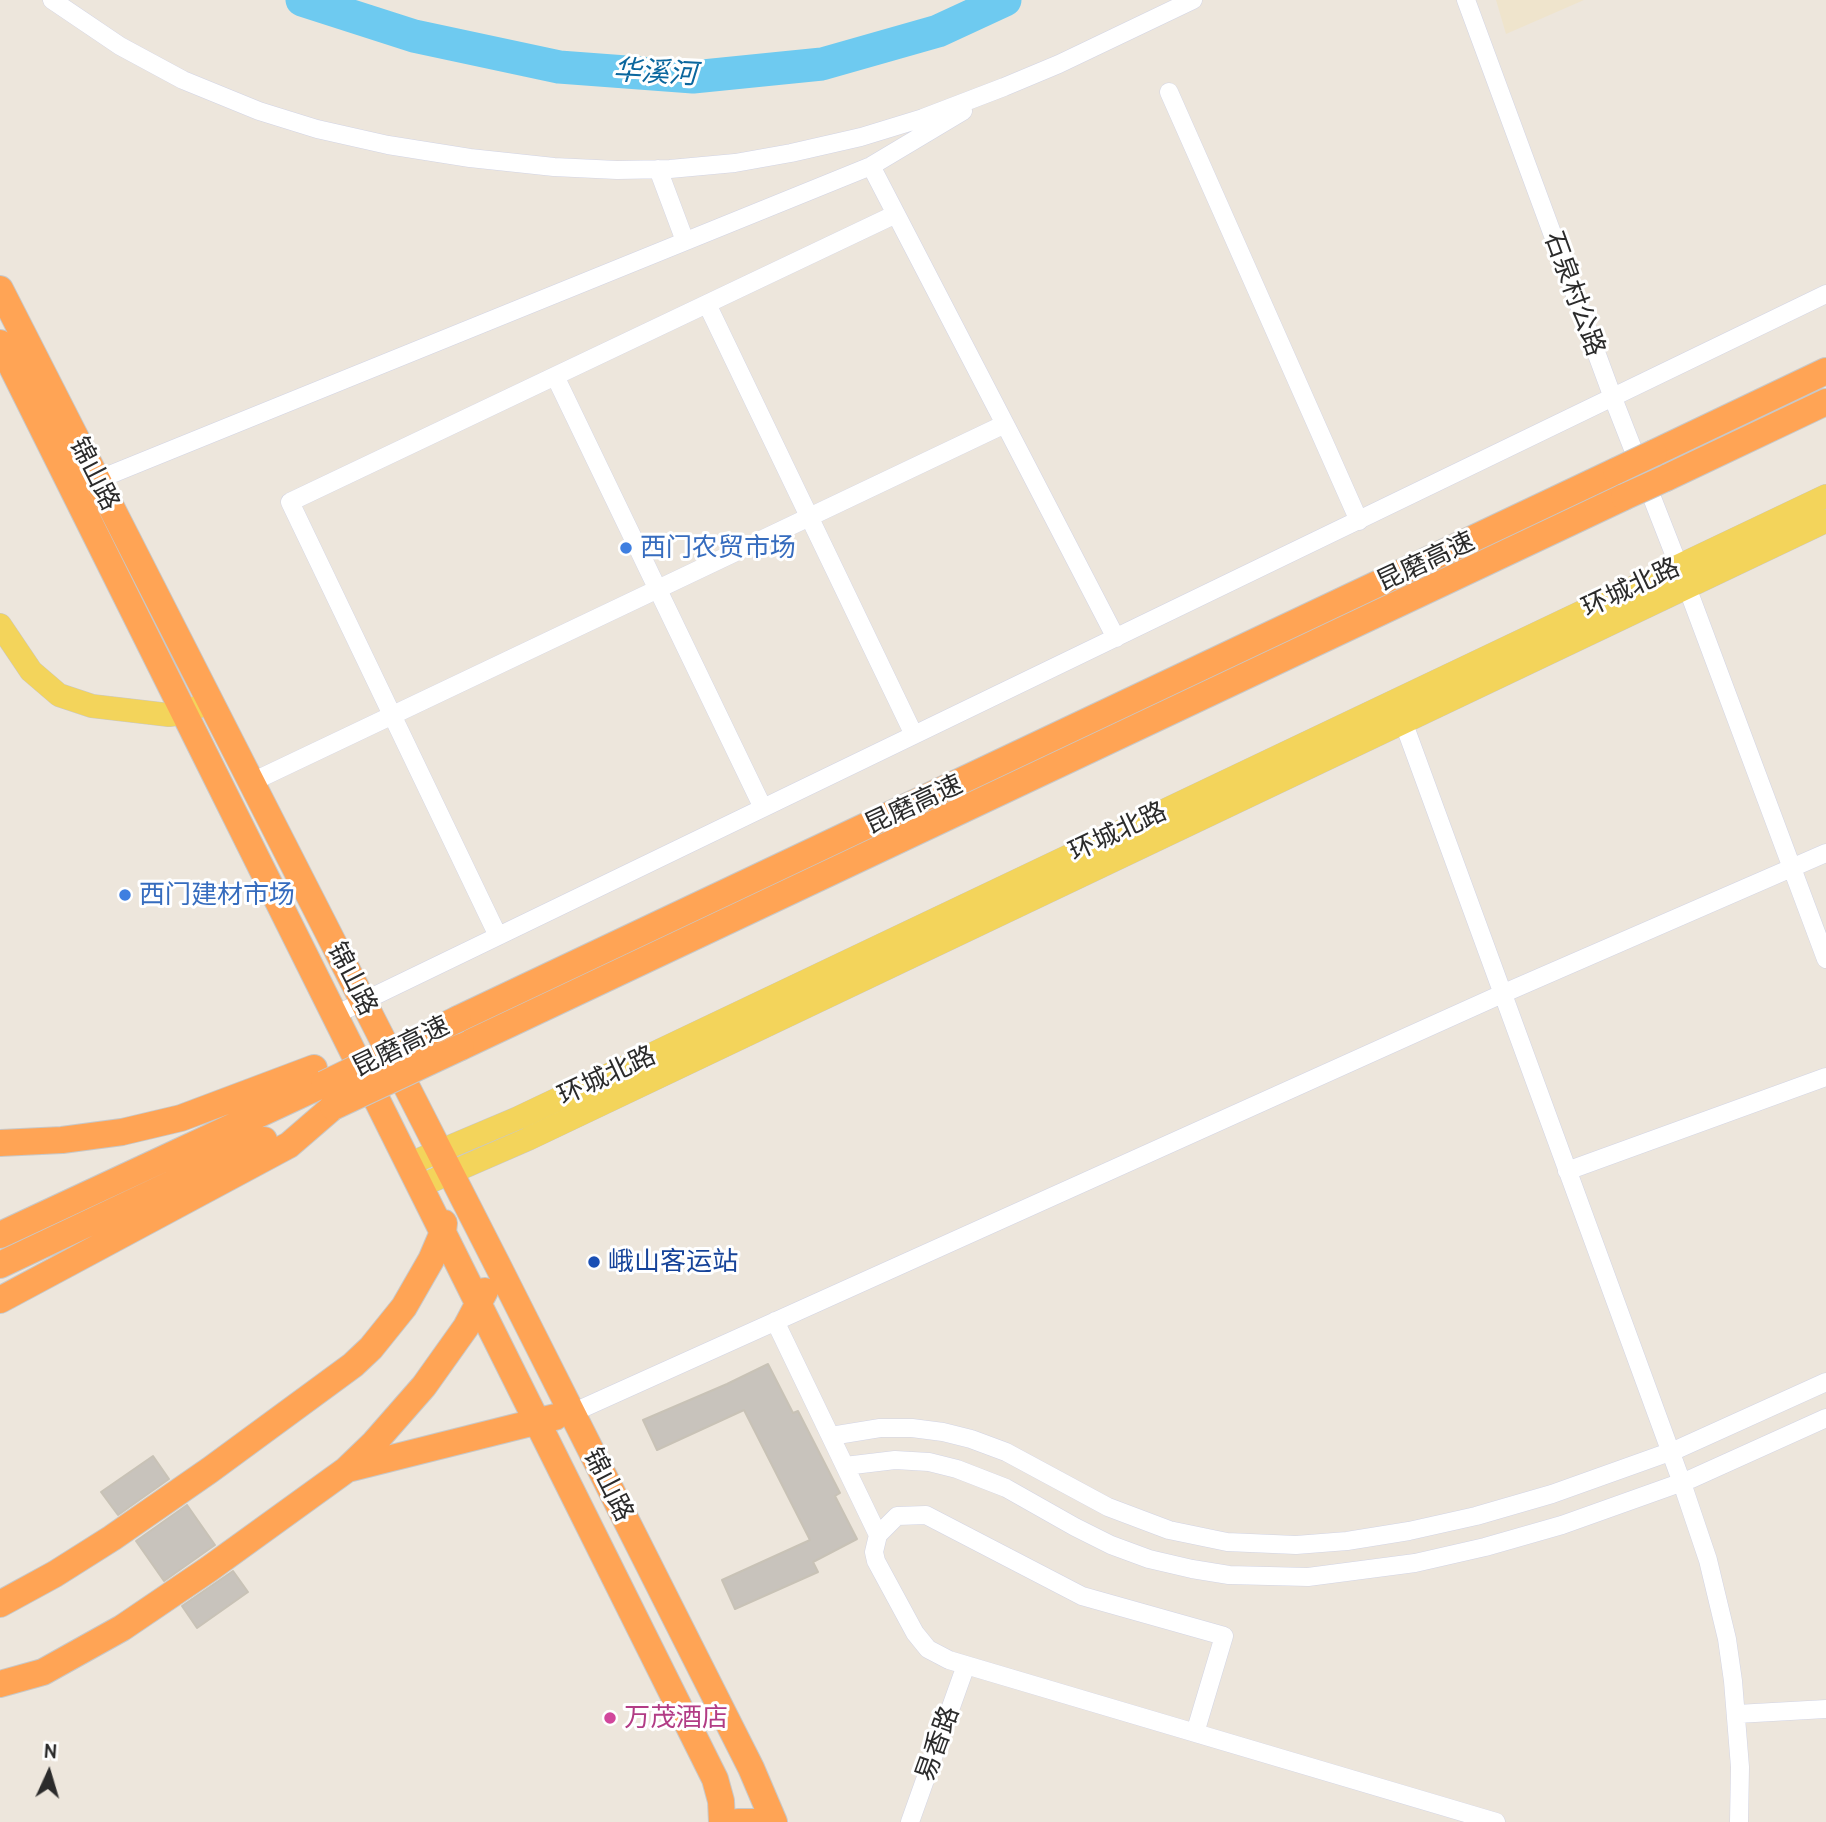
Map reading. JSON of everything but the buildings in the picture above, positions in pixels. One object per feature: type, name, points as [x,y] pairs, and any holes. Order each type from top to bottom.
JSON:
[{"type":"highway","name":"锦山路","points":[[0,289],[497,1264],[751,1768],[774,1822]]},
{"type":"highway","name":"锦山路","points":[[0,343],[715,1779],[721,1801],[722,1822]]},
{"type":"highway","name":"昆磨高速","points":[[0,1265],[455,1015],[578,964],[1826,372]]},
{"type":"highway","name":"昆磨高速","points":[[0,1235],[323,1086],[461,1047],[1826,402]]},
{"type":"highway","points":[[0,1143],[62,1140],[134,1129],[323,1086]]},
{"type":"highway","points":[[0,1300],[289,1144],[323,1086]]},
{"type":"highway","points":[[0,1604],[55,1574],[154,1508],[294,1410],[371,1348],[418,1285],[443,1232],[445,1162]]},
{"type":"highway","points":[[0,1684],[24,1679],[61,1664],[122,1628],[346,1470],[424,1387],[446,1358],[479,1304],[497,1264]]},
{"type":"highway","points":[[346,1470],[572,1413]]},
{"type":"highway","points":[[737,1822],[757,1822]]},
{"type":"main road","name":"环城北路","points":[[414,1175],[445,1162],[528,1139],[1403,722],[1682,576],[1826,496]]},
{"type":"main road","name":"环城北路","points":[[445,1162],[518,1118],[1395,699],[1682,576],[1826,521]]},
{"type":"main road","points":[[0,625],[31,671],[59,695],[92,706],[169,715],[185,713],[210,701]]},
{"type":"street","points":[[52,0],[120,46],[183,80],[259,111],[317,129],[387,145],[470,158],[586,169],[658,169],[735,163],[825,146],[923,118],[1004,88],[1193,0]]},
{"type":"street","name":"石泉村公路","points":[[1466,0],[1613,398],[1826,959]]},
{"type":"street","points":[[97,480],[871,166],[1004,88]]},
{"type":"street","points":[[1169,92],[1359,521]]},
{"type":"street","points":[[871,166],[1116,638]]},
{"type":"street","points":[[658,169],[685,241]]},
{"type":"street","points":[[498,936],[290,502],[896,214]]},
{"type":"street","points":[[335,1015],[1826,294]]},
{"type":"street","points":[[707,304],[914,735]]},
{"type":"street","points":[[555,376],[763,808]]},
{"type":"street","points":[[252,782],[1005,424]]},
{"type":"street","points":[[1395,699],[1682,1483],[1718,1599],[1727,1639],[1737,1714],[1739,1822]]},
{"type":"street","points":[[572,1413],[1503,994],[1826,853]]},
{"type":"street","points":[[1567,1171],[1826,1077]]},
{"type":"street","points":[[775,1321],[878,1535]]},
{"type":"street","points":[[831,1436],[880,1428],[943,1432],[971,1439],[1035,1466],[1084,1495],[1136,1520],[1208,1539],[1296,1545],[1347,1541],[1409,1531],[1476,1516],[1552,1494],[1670,1452],[1826,1382]]},
{"type":"street","points":[[845,1466],[904,1460],[929,1462],[957,1469],[1006,1488],[1075,1527],[1129,1552],[1192,1569],[1266,1577],[1351,1573],[1449,1556],[1562,1525],[1682,1483],[1826,1418]]},
{"type":"street","points":[[1195,1733],[1224,1636],[1082,1596],[926,1515],[897,1516],[878,1535],[874,1552],[876,1561],[915,1633],[928,1649],[957,1662],[1195,1733],[1496,1822]]},
{"type":"street","name":"易香路","points":[[910,1822],[957,1662]]},
{"type":"street","points":[[1737,1714],[1826,1709]]},
{"type":"shaded area","points":[[1496,0],[1584,0],[1506,34]]},
{"type":"waterway","name":"华溪河","points":[[302,0],[414,36],[559,67],[693,77],[822,64],[938,31],[1005,0]]},
{"type":"place","name":"西门农贸市场","points":[[626,548]]},
{"type":"place","name":"西门建材市场","points":[[125,895]]},
{"type":"place","name":"峨山客运站","points":[[594,1262]]},
{"type":"place","name":"万茂酒店","points":[[610,1718]]}]
